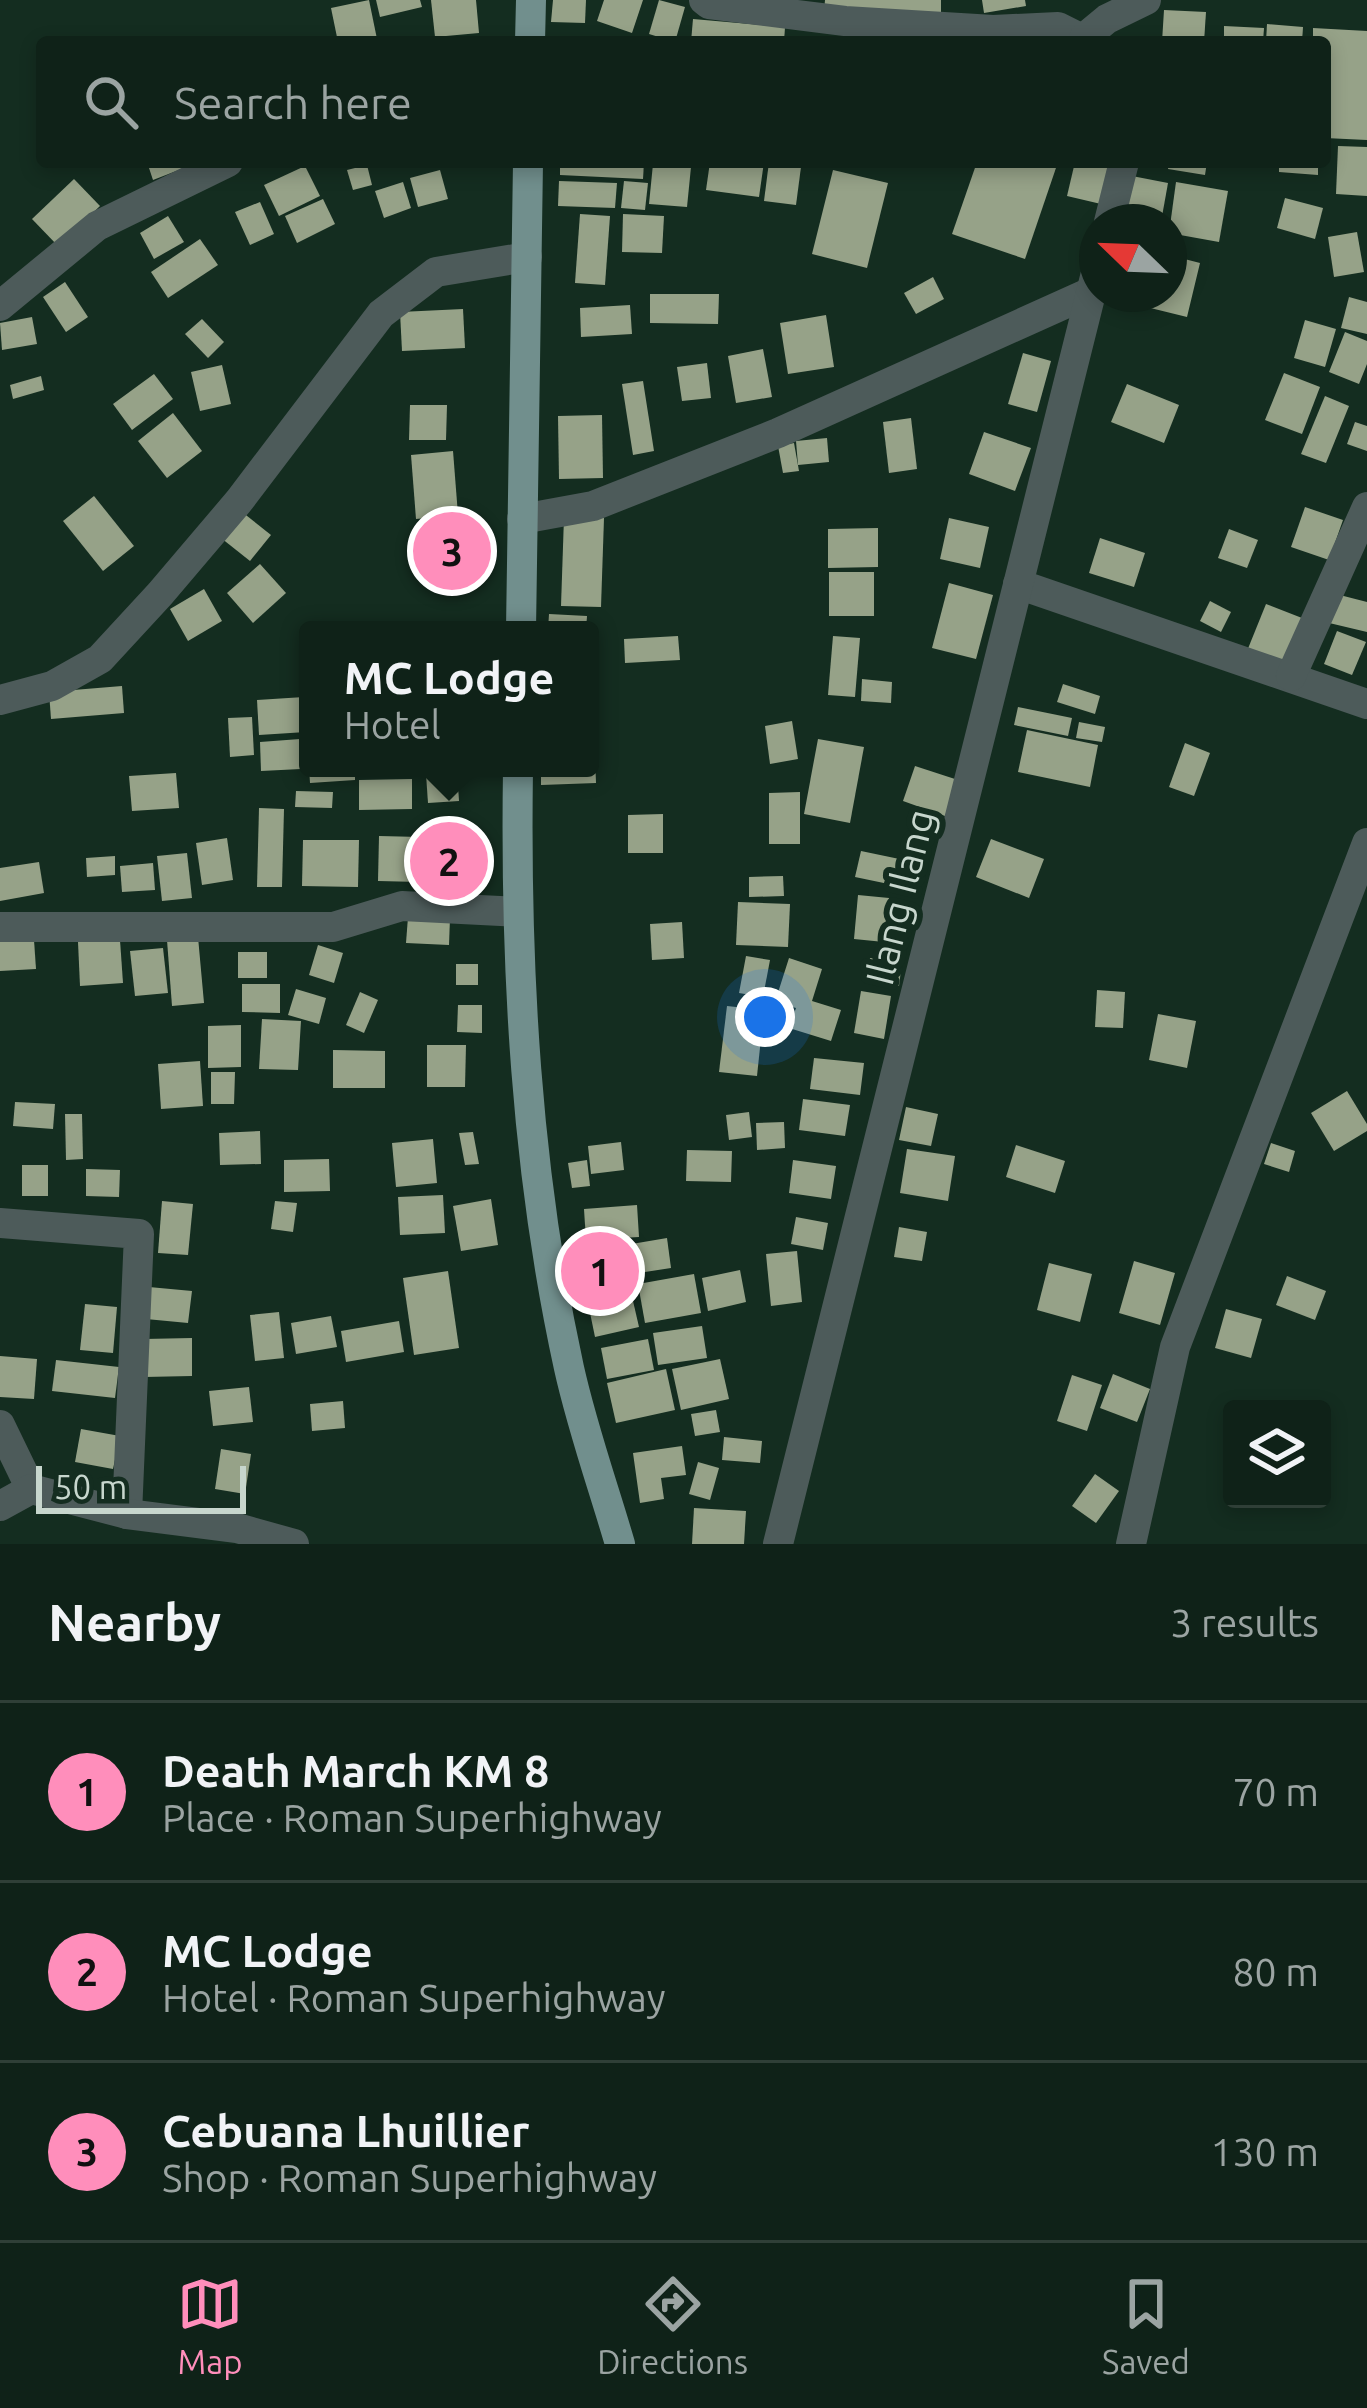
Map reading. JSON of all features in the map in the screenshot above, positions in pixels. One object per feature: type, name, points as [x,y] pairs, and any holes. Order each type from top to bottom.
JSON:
[{"type":"main road","points":[[530,36],[531,0]]},
{"type":"main road","points":[[520,621],[528,168]]},
{"type":"main road","points":[[518,777],[518,912],[531,1129],[569,1370],[620,1544]]},
{"type":"street","points":[[704,0],[845,21],[993,30],[1058,27],[1077,36]]},
{"type":"street","points":[[1090,36],[1107,19],[1147,0]]},
{"type":"street","points":[[0,307],[97,226],[216,168]]},
{"type":"street","points":[[1114,204],[1122,168]]},
{"type":"street","points":[[0,700],[52,686],[100,658],[239,501],[381,314],[436,272],[527,257]]},
{"type":"street","points":[[522,519],[592,506],[778,434],[1079,287]]},
{"type":"street","name":"Ilang Ilang","points":[[778,1544],[1086,312]]},
{"type":"street","points":[[1292,676],[1367,507]]},
{"type":"street","points":[[1018,584],[1367,704]]},
{"type":"street","points":[[1131,1544],[1175,1347],[1367,843]]},
{"type":"street","points":[[0,927],[333,927],[402,906],[518,912]]},
{"type":"street","points":[[0,1222],[140,1234],[127,1514]]},
{"type":"street","points":[[0,1425],[31,1489]]},
{"type":"street","points":[[0,1506],[31,1489],[127,1514],[237,1528],[294,1544]]},
{"type":"building","points":[[369,0],[376,36],[337,36],[331,8]]},
{"type":"building","points":[[376,0],[420,0],[422,7],[380,17]]},
{"type":"building","points":[[431,0],[476,0],[479,33],[435,36]]},
{"type":"building","points":[[553,0],[586,0],[585,23],[551,22]]},
{"type":"building","points":[[604,0],[643,0],[632,33],[597,21]]},
{"type":"building","points":[[659,0],[685,7],[677,36],[649,34]]},
{"type":"building","points":[[825,0],[941,0],[941,15],[824,12]]},
{"type":"building","points":[[982,0],[1025,0],[1026,6],[984,13]]},
{"type":"building","points":[[1164,10],[1206,12],[1204,36],[1162,36]]},
{"type":"building","points":[[693,19],[785,27],[784,36],[692,36]]},
{"type":"building","points":[[1267,24],[1303,27],[1302,36],[1266,36]]},
{"type":"building","points":[[1224,26],[1264,28],[1263,36],[1224,36]]},
{"type":"building","points":[[1313,28],[1367,31],[1367,140],[1331,138],[1331,36],[1313,36]]},
{"type":"building","points":[[1338,146],[1367,147],[1367,196],[1336,194]]},
{"type":"building","points":[[149,168],[184,168],[153,180]]},
{"type":"building","points":[[306,168],[320,196],[279,216],[264,185]]},
{"type":"building","points":[[368,168],[372,185],[353,190],[347,170]]},
{"type":"building","points":[[560,168],[644,168],[643,179],[560,175]]},
{"type":"building","points":[[653,168],[691,168],[687,207],[649,204]]},
{"type":"building","points":[[709,168],[763,168],[759,197],[706,190]]},
{"type":"building","points":[[768,168],[801,168],[796,205],[764,201]]},
{"type":"building","points":[[975,168],[1056,168],[1025,259],[952,234]]},
{"type":"building","points":[[1074,168],[1110,168],[1101,204],[1067,196]]},
{"type":"building","points":[[1168,168],[1206,168],[1205,175]]},
{"type":"building","points":[[1279,168],[1318,168],[1318,175],[1279,172]]},
{"type":"building","points":[[440,170],[448,199],[418,207],[410,178]]},
{"type":"building","points":[[833,170],[888,183],[867,268],[812,254]]},
{"type":"building","points":[[1132,176],[1168,183],[1164,204],[1127,204]]},
{"type":"building","points":[[74,179],[100,206],[58,246],[32,219]]},
{"type":"building","points":[[559,181],[617,183],[615,208],[558,206]]},
{"type":"building","points":[[624,181],[648,183],[645,210],[621,208]]},
{"type":"building","points":[[403,182],[411,208],[384,218],[375,191]]},
{"type":"building","points":[[1176,182],[1228,191],[1219,242],[1187,236],[1187,204],[1173,204]]},
{"type":"building","points":[[1285,198],[1323,208],[1315,239],[1277,228]]},
{"type":"building","points":[[323,199],[335,224],[297,243],[285,216]]},
{"type":"building","points":[[260,202],[274,234],[250,245],[235,212]]},
{"type":"building","points":[[580,214],[610,216],[605,285],[575,283]]},
{"type":"building","points":[[623,214],[664,216],[662,253],[622,252]]},
{"type":"building","points":[[168,216],[184,242],[154,259],[140,233]]},
{"type":"building","points":[[1357,232],[1364,272],[1334,277],[1328,237]]},
{"type":"building","points":[[200,239],[218,265],[168,298],[151,272]]},
{"type":"building","points":[[1187,260],[1200,263],[1187,317],[1167,312],[1187,312]]},
{"type":"building","points":[[933,277],[944,299],[916,314],[904,293]]},
{"type":"building","points":[[65,282],[88,317],[66,332],[43,297]]},
{"type":"building","points":[[650,294],[719,294],[718,324],[650,323]]},
{"type":"building","points":[[1349,297],[1367,302],[1367,334],[1341,328]]},
{"type":"building","points":[[630,305],[632,334],[581,337],[580,308]]},
{"type":"building","points":[[463,309],[465,348],[402,351],[400,312]]},
{"type":"building","points":[[826,315],[834,367],[788,374],[780,323]]},
{"type":"building","points":[[32,317],[37,344],[2,350],[0,323]]},
{"type":"building","points":[[202,319],[224,342],[208,358],[185,334]]},
{"type":"building","points":[[1305,320],[1336,329],[1325,367],[1294,358]]},
{"type":"building","points":[[1345,332],[1367,341],[1367,364],[1359,384],[1329,372]]},
{"type":"building","points":[[763,349],[772,397],[736,403],[728,356]]},
{"type":"building","points":[[1023,353],[1051,361],[1037,412],[1008,404]]},
{"type":"building","points":[[707,363],[711,398],[682,401],[677,367]]},
{"type":"building","points":[[222,365],[231,404],[200,411],[191,372]]},
{"type":"building","points":[[1284,373],[1320,387],[1302,434],[1265,420]]},
{"type":"building","points":[[154,374],[173,399],[132,430],[113,404]]},
{"type":"building","points":[[41,376],[44,390],[13,399],[10,385]]},
{"type":"building","points":[[643,381],[654,451],[633,455],[622,384]]},
{"type":"building","points":[[1127,384],[1179,405],[1164,443],[1111,422]]},
{"type":"building","points":[[1325,396],[1349,406],[1326,463],[1301,454]]},
{"type":"building","points":[[410,405],[447,405],[446,440],[409,440]]},
{"type":"building","points":[[173,413],[202,451],[167,478],[138,441]]},
{"type":"building","points":[[602,415],[603,478],[559,479],[558,416]]},
{"type":"building","points":[[911,418],[917,469],[889,473],[883,422]]},
{"type":"building","points":[[1355,422],[1367,426],[1367,451],[1347,444]]},
{"type":"building","points":[[984,432],[1031,448],[1015,491],[969,474]]},
{"type":"building","points":[[827,438],[829,462],[798,465],[796,441]]},
{"type":"building","points":[[794,443],[799,471],[783,473],[778,446]]},
{"type":"building","points":[[453,451],[458,515],[416,519],[411,455]]},
{"type":"building","points":[[94,496],[134,546],[103,571],[63,521]]},
{"type":"building","points":[[1305,507],[1343,520],[1329,560],[1291,547]]},
{"type":"building","points":[[237,508],[271,535],[250,561],[216,534]]},
{"type":"building","points":[[564,517],[604,518],[601,607],[561,606]]},
{"type":"building","points":[[949,518],[989,527],[980,568],[940,559]]},
{"type":"building","points":[[878,528],[878,567],[828,568],[828,529]]},
{"type":"building","points":[[1229,529],[1258,540],[1247,568],[1218,558]]},
{"type":"building","points":[[462,535],[463,563],[436,565],[435,537]]},
{"type":"building","points":[[1100,538],[1145,553],[1134,587],[1089,573]]},
{"type":"building","points":[[260,564],[286,593],[253,623],[227,593]]},
{"type":"building","points":[[829,572],[874,572],[874,616],[829,616]]},
{"type":"building","points":[[949,583],[993,595],[976,659],[932,648]]},
{"type":"building","points":[[204,589],[222,621],[188,641],[170,609]]},
{"type":"building","points":[[1332,593],[1367,602],[1367,632],[1325,622]]},
{"type":"building","points":[[1210,601],[1231,612],[1221,632],[1200,621]]},
{"type":"building","points":[[1266,604],[1302,618],[1282,671],[1245,656]]},
{"type":"building","points":[[549,614],[587,616],[587,621],[549,621]]},
{"type":"building","points":[[1337,631],[1366,642],[1352,675],[1324,664]]},
{"type":"building","points":[[678,636],[680,660],[625,663],[624,639]]},
{"type":"building","points":[[833,636],[860,638],[855,697],[828,695]]},
{"type":"building","points":[[862,679],[892,682],[891,703],[861,701]]},
{"type":"building","points":[[1063,684],[1100,696],[1095,714],[1057,702]]},
{"type":"building","points":[[122,686],[124,713],[51,719],[49,692]]},
{"type":"building","points":[[299,697],[299,732],[259,735],[257,700]]},
{"type":"building","points":[[1018,707],[1072,718],[1068,736],[1014,725]]},
{"type":"building","points":[[252,717],[254,755],[230,757],[228,718]]},
{"type":"building","points":[[792,721],[798,759],[770,764],[765,726]]},
{"type":"building","points":[[1079,722],[1105,727],[1102,742],[1076,738]]},
{"type":"building","points":[[1027,730],[1098,745],[1090,787],[1018,772]]},
{"type":"building","points":[[299,739],[299,769],[261,771],[260,742]]},
{"type":"building","points":[[818,739],[864,747],[850,823],[804,814]]},
{"type":"building","points":[[1185,743],[1210,753],[1194,796],[1169,787]]},
{"type":"building","points":[[915,766],[958,780],[945,816],[903,801]]},
{"type":"building","points":[[176,773],[179,808],[132,811],[129,776]]},
{"type":"building","points":[[310,777],[355,777],[355,780],[310,783]]},
{"type":"building","points":[[426,777],[457,777],[459,801],[428,803]]},
{"type":"building","points":[[541,777],[596,777],[596,783],[541,785]]},
{"type":"building","points":[[412,779],[412,809],[359,810],[359,780]]},
{"type":"building","points":[[296,791],[333,792],[332,808],[295,807]]},
{"type":"building","points":[[800,792],[800,844],[769,844],[769,793]]},
{"type":"building","points":[[259,808],[284,809],[282,887],[257,887]]},
{"type":"building","points":[[663,814],[663,853],[628,853],[628,815]]},
{"type":"building","points":[[379,836],[462,838],[461,883],[378,881]]},
{"type":"building","points":[[227,838],[233,880],[202,885],[196,843]]},
{"type":"building","points":[[991,839],[1044,859],[1029,898],[976,877]]},
{"type":"building","points":[[303,840],[359,840],[358,887],[302,886]]},
{"type":"building","points":[[861,851],[909,861],[903,887],[855,877]]},
{"type":"building","points":[[187,853],[192,898],[162,901],[157,856]]},
{"type":"building","points":[[115,856],[115,875],[87,877],[86,858]]},
{"type":"building","points":[[39,862],[44,893],[0,901],[0,868]]},
{"type":"building","points":[[153,863],[155,890],[122,892],[120,866]]},
{"type":"building","points":[[783,876],[784,896],[749,897],[749,877]]},
{"type":"building","points":[[858,895],[889,898],[884,942],[854,939]]},
{"type":"building","points":[[738,902],[790,904],[788,947],[736,945]]},
{"type":"building","points":[[408,917],[450,918],[449,945],[406,943]]},
{"type":"building","points":[[682,922],[684,958],[652,960],[650,924]]},
{"type":"building","points":[[198,937],[204,1003],[172,1006],[167,940]]},
{"type":"building","points":[[34,940],[36,969],[0,971],[0,942]]},
{"type":"building","points":[[120,940],[123,983],[80,986],[78,942]]},
{"type":"building","points":[[318,945],[343,953],[334,983],[309,975]]},
{"type":"building","points":[[163,948],[168,993],[135,996],[130,951]]},
{"type":"building","points":[[238,952],[267,952],[267,978],[238,978]]},
{"type":"building","points":[[746,956],[770,960],[763,997],[739,993]]},
{"type":"building","points":[[789,958],[822,969],[812,1001],[841,1010],[831,1041],[789,1028],[796,1008],[775,1002]]},
{"type":"building","points":[[870,958],[902,962],[899,986],[867,982]]},
{"type":"building","points":[[456,964],[478,964],[478,985],[456,985]]},
{"type":"building","points":[[242,984],[280,984],[280,1013],[242,1012]]},
{"type":"building","points":[[296,989],[326,998],[319,1024],[288,1015]]},
{"type":"building","points":[[1097,990],[1125,992],[1123,1028],[1095,1027]]},
{"type":"building","points":[[861,991],[891,996],[884,1039],[854,1033]]},
{"type":"building","points":[[360,992],[378,1000],[364,1033],[346,1025]]},
{"type":"building","points":[[458,1005],[482,1005],[482,1033],[457,1032]]},
{"type":"building","points":[[727,1006],[764,1010],[757,1076],[719,1072]]},
{"type":"building","points":[[1158,1014],[1196,1021],[1187,1068],[1149,1060]]},
{"type":"building","points":[[262,1019],[301,1021],[298,1070],[259,1069]]},
{"type":"building","points":[[241,1025],[241,1067],[208,1068],[208,1026]]},
{"type":"building","points":[[427,1045],[466,1045],[465,1087],[427,1087]]},
{"type":"building","points":[[333,1050],[385,1051],[385,1088],[333,1088]]},
{"type":"building","points":[[814,1058],[864,1063],[860,1095],[810,1089]]},
{"type":"building","points":[[200,1061],[203,1106],[161,1109],[158,1064]]},
{"type":"building","points":[[211,1072],[235,1072],[234,1104],[211,1104]]},
{"type":"building","points":[[1347,1091],[1367,1131],[1334,1151],[1311,1113]]},
{"type":"building","points":[[803,1099],[850,1105],[845,1136],[799,1130]]},
{"type":"building","points":[[15,1102],[55,1104],[53,1129],[13,1126]]},
{"type":"building","points":[[906,1107],[938,1114],[931,1146],[899,1140]]},
{"type":"building","points":[[749,1112],[752,1137],[729,1140],[726,1115]]},
{"type":"building","points":[[65,1114],[82,1114],[83,1159],[66,1160]]},
{"type":"building","points":[[784,1122],[785,1148],[757,1150],[756,1123]]},
{"type":"building","points":[[260,1131],[261,1164],[220,1165],[219,1133]]},
{"type":"building","points":[[473,1132],[479,1164],[465,1165],[459,1133]]},
{"type":"building","points":[[433,1139],[437,1183],[396,1187],[392,1143]]},
{"type":"building","points":[[621,1142],[624,1170],[591,1174],[588,1146]]},
{"type":"building","points":[[1271,1143],[1295,1151],[1289,1172],[1264,1164]]},
{"type":"building","points":[[1016,1145],[1065,1161],[1055,1193],[1006,1177]]},
{"type":"building","points":[[907,1149],[955,1156],[948,1201],[900,1193]]},
{"type":"building","points":[[687,1150],[732,1151],[731,1182],[686,1181]]},
{"type":"building","points":[[329,1159],[330,1191],[284,1192],[284,1160]]},
{"type":"building","points":[[587,1160],[590,1186],[572,1188],[568,1163]]},
{"type":"building","points":[[793,1160],[836,1166],[831,1199],[789,1193]]},
{"type":"building","points":[[22,1165],[48,1165],[48,1196],[22,1196]]},
{"type":"building","points":[[86,1169],[120,1170],[119,1197],[86,1196]]},
{"type":"building","points":[[443,1195],[445,1233],[400,1235],[398,1197]]},
{"type":"building","points":[[491,1199],[498,1245],[461,1251],[453,1206]]},
{"type":"building","points":[[162,1201],[193,1204],[188,1255],[158,1253]]},
{"type":"building","points":[[275,1201],[297,1203],[293,1232],[271,1229]]},
{"type":"building","points":[[637,1205],[639,1237],[586,1240],[584,1209]]},
{"type":"building","points":[[796,1217],[828,1223],[823,1250],[791,1244]]},
{"type":"building","points":[[899,1227],[927,1232],[922,1261],[894,1257]]},
{"type":"building","points":[[667,1238],[671,1268],[619,1276],[614,1247]]},
{"type":"building","points":[[797,1251],[802,1302],[771,1306],[766,1254]]},
{"type":"building","points":[[1134,1261],[1175,1273],[1160,1325],[1119,1313]]},
{"type":"building","points":[[1049,1263],[1092,1274],[1080,1322],[1037,1310]]},
{"type":"building","points":[[740,1270],[746,1302],[708,1311],[702,1278]]},
{"type":"building","points":[[448,1271],[459,1348],[414,1355],[403,1278]]},
{"type":"building","points":[[694,1274],[701,1313],[645,1323],[638,1284]]},
{"type":"building","points":[[1287,1276],[1326,1291],[1315,1320],[1276,1305]]},
{"type":"building","points":[[149,1287],[192,1291],[188,1323],[146,1319]]},
{"type":"building","points":[[630,1288],[639,1327],[595,1337],[587,1298]]},
{"type":"building","points":[[85,1304],[117,1307],[113,1353],[80,1350]]},
{"type":"building","points":[[1226,1309],[1262,1319],[1251,1358],[1215,1348]]},
{"type":"building","points":[[279,1312],[284,1358],[255,1361],[250,1315]]},
{"type":"building","points":[[331,1316],[337,1347],[296,1354],[291,1323]]},
{"type":"building","points":[[399,1321],[404,1352],[346,1362],[341,1331]]},
{"type":"building","points":[[702,1326],[707,1358],[658,1365],[653,1333]]},
{"type":"building","points":[[192,1338],[192,1376],[144,1377],[144,1339]]},
{"type":"building","points":[[648,1339],[654,1370],[607,1379],[601,1348]]},
{"type":"building","points":[[0,1356],[37,1359],[34,1399],[0,1397]]},
{"type":"building","points":[[720,1359],[729,1399],[681,1410],[672,1369]]},
{"type":"building","points":[[56,1360],[119,1367],[115,1398],[52,1391]]},
{"type":"building","points":[[666,1369],[675,1410],[616,1423],[607,1383]]},
{"type":"building","points":[[1113,1374],[1150,1389],[1137,1422],[1100,1408]]},
{"type":"building","points":[[1072,1375],[1102,1385],[1087,1431],[1057,1421]]},
{"type":"building","points":[[249,1387],[253,1422],[213,1426],[209,1391]]},
{"type":"building","points":[[343,1401],[345,1428],[312,1431],[310,1404]]},
{"type":"building","points":[[716,1410],[720,1432],[695,1436],[691,1414]]},
{"type":"building","points":[[81,1429],[120,1436],[113,1469],[75,1462]]},
{"type":"building","points":[[724,1437],[762,1441],[760,1463],[722,1460]]},
{"type":"building","points":[[682,1446],[686,1475],[661,1478],[664,1499],[640,1503],[633,1453]]},
{"type":"building","points":[[221,1449],[251,1454],[245,1494],[215,1489]]},
{"type":"building","points":[[698,1462],[719,1468],[710,1500],[689,1494]]},
{"type":"building","points":[[1095,1474],[1119,1491],[1096,1523],[1072,1506]]},
{"type":"building","points":[[694,1508],[746,1511],[744,1544],[692,1544]]},
{"type":"place","name":"Cebuana Lhuillier","points":[[452,551]]},
{"type":"place","name":"MC Lodge","points":[[449,861]]},
{"type":"place","name":"Death March KM 8","points":[[600,1271]]}]
